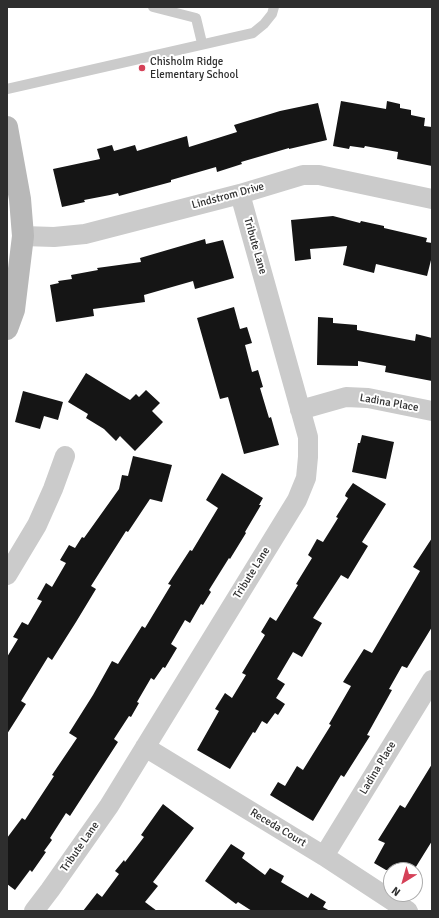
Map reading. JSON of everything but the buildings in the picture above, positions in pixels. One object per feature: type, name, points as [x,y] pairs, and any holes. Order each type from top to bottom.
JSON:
[{"type":"street","points":[[7,127],[20,199],[23,236],[14,310],[7,329]]},
{"type":"street","name":"Lindstrom Drive","points":[[23,236],[54,237],[85,234],[240,194],[303,175],[319,175],[432,199]]},
{"type":"street","name":"Tribute Lane","points":[[34,911],[109,806],[297,500],[306,478],[308,437],[240,194]]},
{"type":"street","name":"Ladina Place","points":[[300,410],[346,397],[368,398],[432,411]]},
{"type":"street","points":[[7,574],[37,525],[53,489],[65,456]]},
{"type":"street","name":"Ladina Place","points":[[324,856],[432,680]]},
{"type":"street","name":"Receda Court","points":[[145,747],[324,856],[408,911]]},
{"type":"lane","points":[[153,7],[196,18],[202,43]]},
{"type":"lane","points":[[7,89],[202,43],[253,33],[264,24],[272,14],[274,7]]},
{"type":"place","name":"Chisholm Ridge Elementary School","points":[[142,68]]}]
